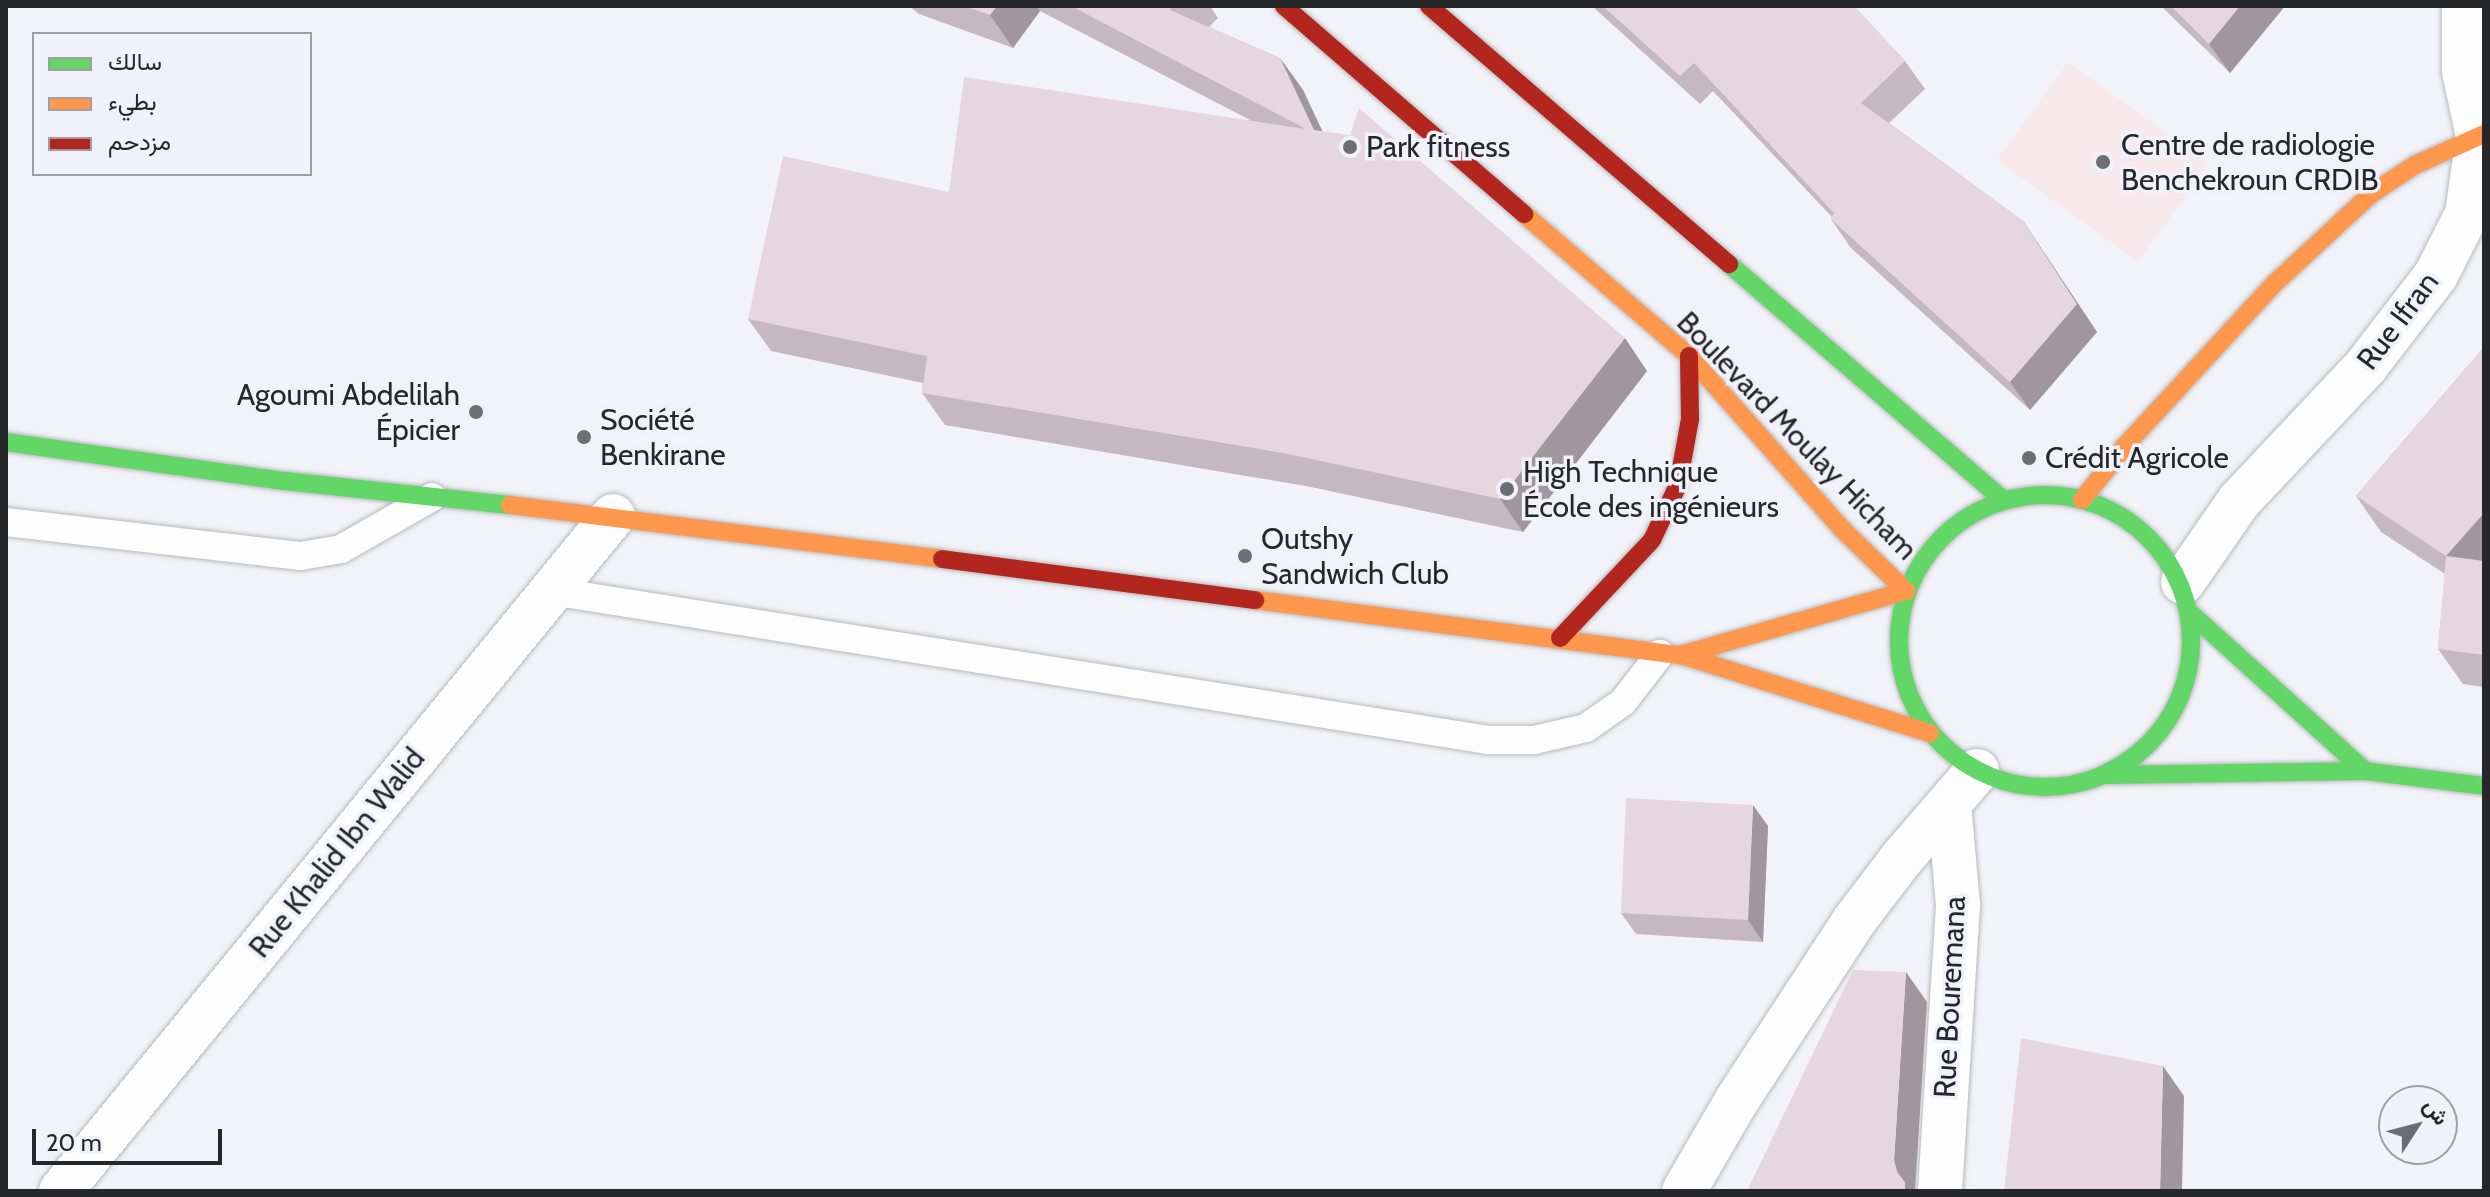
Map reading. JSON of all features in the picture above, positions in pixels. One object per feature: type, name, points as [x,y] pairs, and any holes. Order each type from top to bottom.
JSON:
[{"type":"street","name":"Boulevard Moulay Hicham","points":[[1284,6],[1689,356],[1842,529],[1906,591]]},
{"type":"street","points":[[1429,6],[2003,500]]},
{"type":"street","name":"Rue Ifran","points":[[2186,597],[2239,501],[2366,366],[2436,275],[2467,214],[2481,135],[2464,71],[2464,6]]},
{"type":"street","points":[[2082,500],[2124,447],[2275,283],[2371,194],[2415,165],[2481,135]]},
{"type":"street","points":[[1560,638],[1614,584],[1652,540],[1678,485],[1690,419],[1689,356]]},
{"type":"street","points":[[6,442],[275,480],[613,516],[1670,654],[1930,733]]},
{"type":"street","points":[[2365,771],[2186,597],[2139,531],[2119,514],[2082,500],[2042,494],[2003,500],[1962,519],[1928,551],[1906,591],[1899,620],[1898,651],[1903,680],[1930,733],[1977,771],[2029,787],[2069,786],[2105,775],[2365,771],[2484,786]]},
{"type":"street","name":"Rue Khalid Ibn Walid","points":[[61,1191],[613,516]]},
{"type":"street","points":[[1670,654],[1906,591]]},
{"type":"street","points":[[2105,775],[2147,745],[2164,726],[2182,691],[2190,653],[2186,597]]},
{"type":"street","points":[[1684,1191],[1737,1100],[1854,921],[1977,771]]},
{"type":"street","name":"Rue Bouremana","points":[[1940,1191],[1958,905],[1949,804]]},
{"type":"lane","points":[[6,522],[301,556],[341,549],[432,497]]},
{"type":"lane","points":[[551,591],[1489,740],[1534,740],[1586,728],[1623,702],[1670,654]]},
{"type":"shaded area","name":"Centre de radiologie Benchekroun CRDIB","points":[[2068,62],[2209,164],[2138,262],[1997,160]]},
{"type":"building","points":[[964,6],[997,6],[990,15]]},
{"type":"building","points":[[1071,6],[1174,6],[1170,10],[1280,58],[1314,130],[1350,135],[1359,108],[1625,338],[1500,499],[1283,453],[922,393],[927,356],[748,319],[783,156],[949,192],[964,77],[1306,129]]},
{"type":"building","points":[[1603,6],[1854,6],[1905,61],[1861,103],[2023,221],[2077,304],[2010,382],[1831,219],[1834,213],[1694,63],[1680,76]]},
{"type":"building","points":[[2171,6],[2240,6],[2209,44]]},
{"type":"building","points":[[2484,347],[2484,513],[2446,556],[2356,496]]},
{"type":"building","points":[[2446,556],[2484,561],[2484,655],[2438,649]]},
{"type":"building","points":[[1626,798],[1753,805],[1748,920],[1621,913]]},
{"type":"building","points":[[1853,970],[1906,972],[1894,1160],[1897,1172],[1905,1182],[1905,1191],[1747,1191]]},
{"type":"building","points":[[2021,1038],[2163,1066],[2160,1191],[2004,1191]]},
{"type":"traffic: fast","points":[[1729,264],[2003,500]]},
{"type":"traffic: fast","points":[[6,442],[275,480],[510,505]]},
{"type":"traffic: fast","points":[[2045,495],[2087,501],[2114,512],[2138,528],[2158,548],[2174,572],[2185,599],[2191,641],[2185,683],[2174,710],[2158,734],[2138,754],[2114,770],[2087,781],[2045,787],[2003,781],[1976,770],[1952,754],[1932,734],[1916,710],[1905,683],[1899,641],[1905,599],[1916,572],[1932,548],[1952,528],[1976,512],[2003,501],[2045,495]]},
{"type":"traffic: fast","points":[[2188,611],[2365,771]]},
{"type":"traffic: fast","points":[[2105,775],[2365,771],[2484,786]]},
{"type":"traffic: slow","points":[[2082,500],[2124,447],[2275,283],[2371,194],[2415,165],[2484,134]]},
{"type":"traffic: slow","points":[[1524,214],[1689,356],[1842,529],[1906,591]]},
{"type":"traffic: slow","points":[[510,505],[942,559]]},
{"type":"traffic: slow","points":[[1681,655],[1906,591]]},
{"type":"traffic: slow","points":[[1255,600],[1681,655],[1930,733]]},
{"type":"traffic: jam","points":[[1284,6],[1524,214]]},
{"type":"traffic: jam","points":[[1429,6],[1729,264]]},
{"type":"traffic: jam","points":[[1560,638],[1652,540],[1678,485],[1690,419],[1689,356]]},
{"type":"traffic: jam","points":[[942,559],[1255,600]]},
{"type":"place","name":"Park fitness","points":[[1350,147]]},
{"type":"place","name":"Centre de radiologie Benchekroun CRDIB","points":[[2103,162]]},
{"type":"place","name":"Agoumi Abdelilah Épicier","points":[[476,412]]},
{"type":"place","name":"Société Benkirane","points":[[584,437]]},
{"type":"place","name":"Crédit Agricole","points":[[2029,458]]},
{"type":"place","name":"High Technique École des ingénieurs","points":[[1507,489]]},
{"type":"place","name":"Outshy Sandwich Club","points":[[1245,556]]}]
